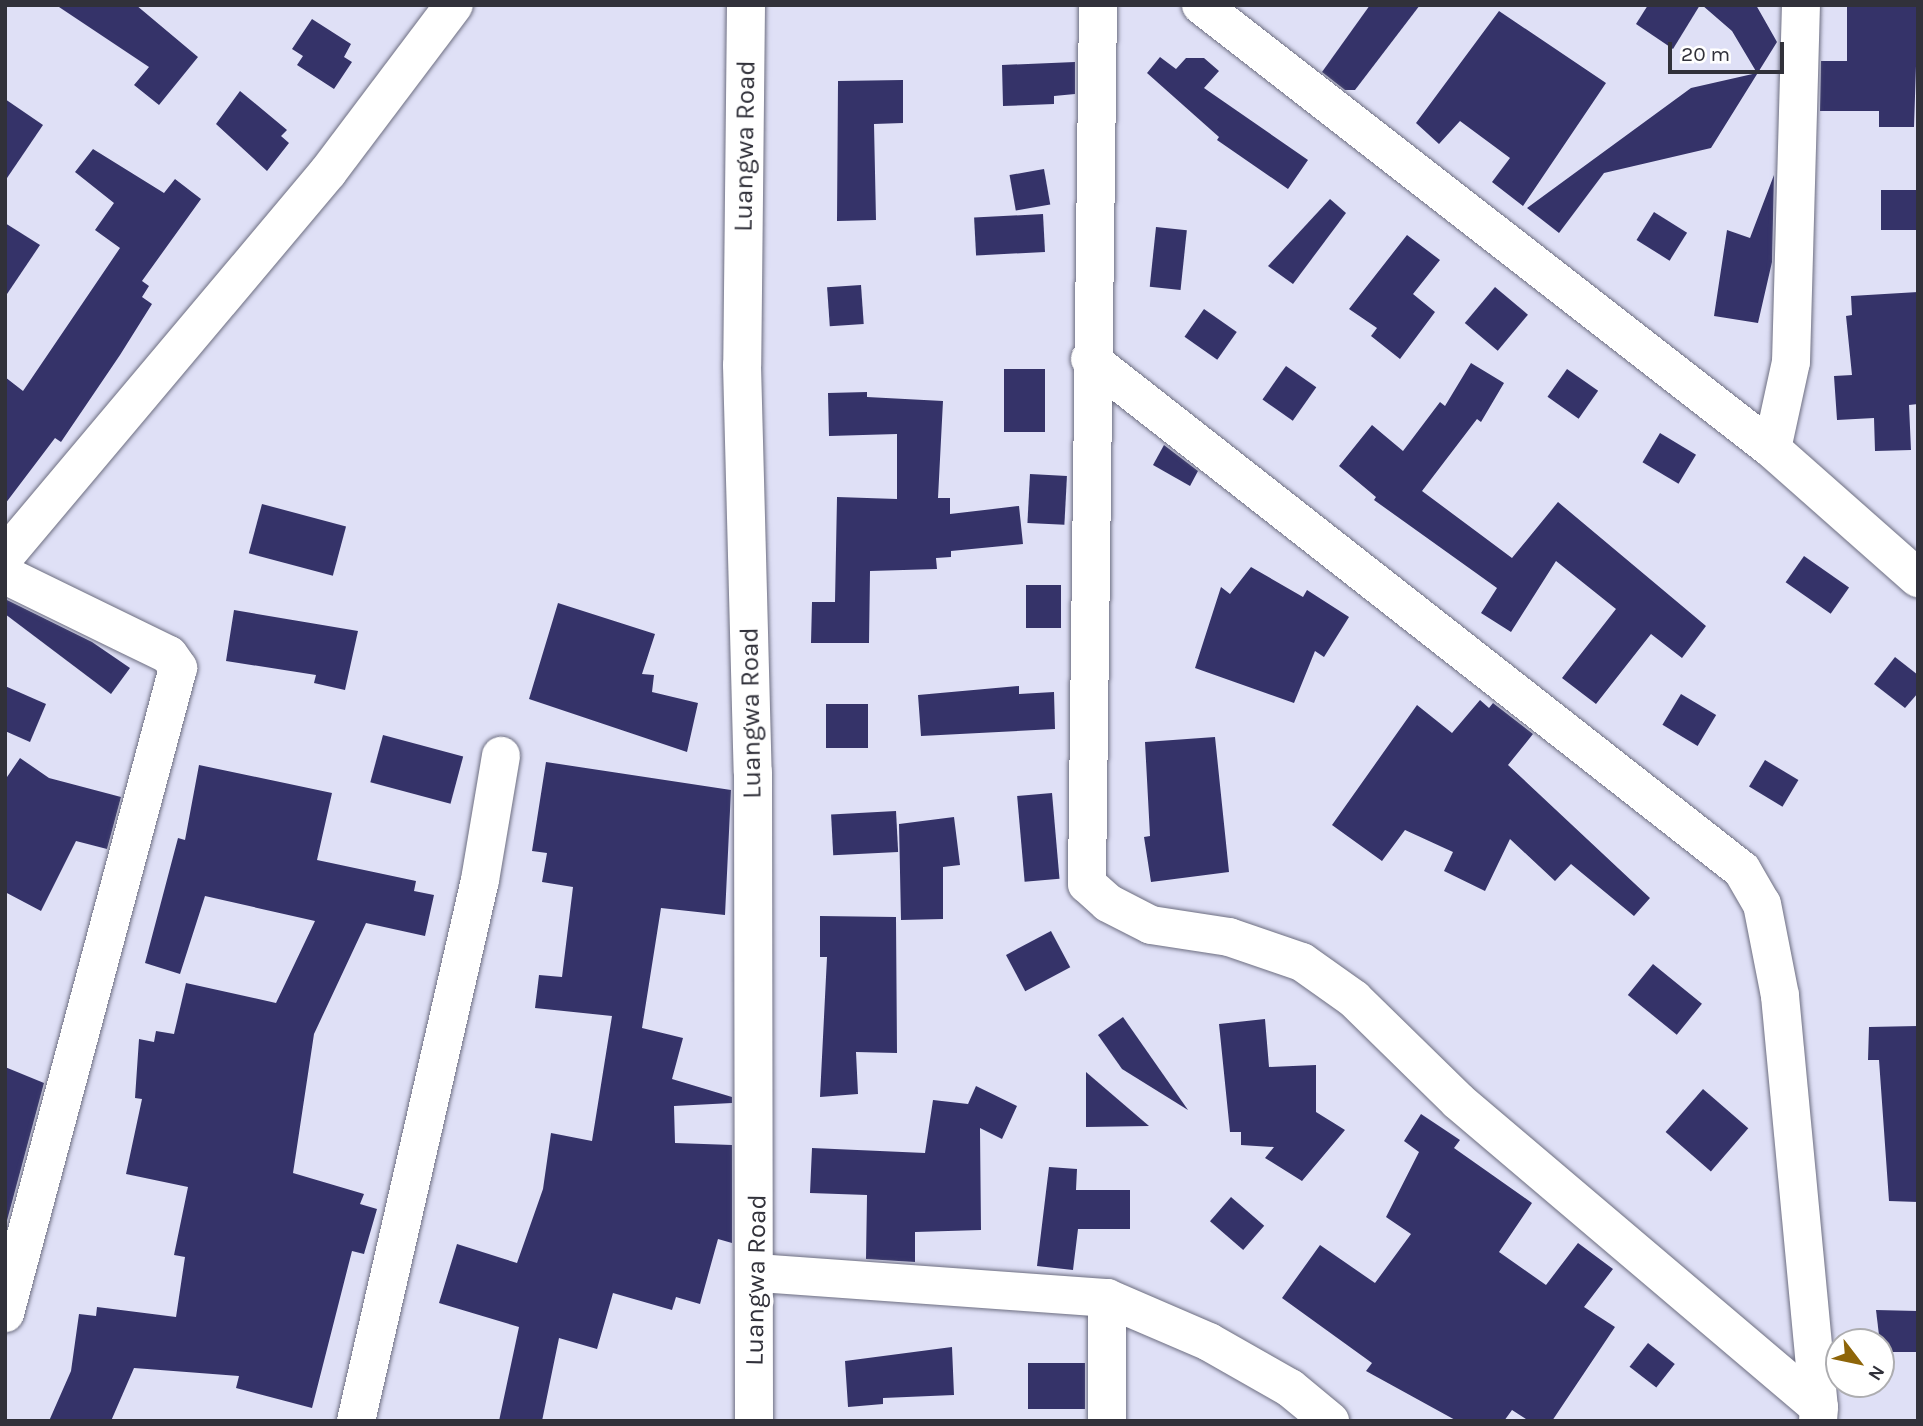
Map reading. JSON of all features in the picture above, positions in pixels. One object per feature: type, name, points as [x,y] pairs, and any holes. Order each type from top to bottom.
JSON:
[{"type":"street","points":[[5,556],[320,183],[454,5]]},
{"type":"street","name":"Luangwa Road","points":[[746,5],[742,365],[758,1273],[754,1421]]},
{"type":"street","points":[[1098,5],[1090,359],[1087,884],[1108,904],[1151,925],[1229,937],[1302,962],[1354,999],[1458,1101],[1819,1414]]},
{"type":"street","points":[[1201,5],[1772,449],[1918,578]]},
{"type":"street","points":[[1772,449],[1791,362],[1804,6]]},
{"type":"street","points":[[1090,359],[1742,870],[1762,904],[1780,996],[1819,1414]]},
{"type":"street","points":[[5,575],[169,655],[178,668],[5,1313]]},
{"type":"street","points":[[356,1421],[483,867],[502,756]]},
{"type":"street","points":[[758,1273],[1107,1298],[1209,1342],[1290,1388],[1330,1421]]},
{"type":"street","points":[[1107,1298],[1107,1421]]},
{"type":"building","points":[[56,5],[136,5],[198,57],[159,105],[134,85],[149,67]]},
{"type":"building","points":[[1370,5],[1420,5],[1355,90],[1345,90],[1322,72]]},
{"type":"building","points":[[1648,5],[1700,5],[1673,49],[1636,24]]},
{"type":"building","points":[[1702,5],[1756,5],[1777,42],[1711,148],[1604,173],[1559,233],[1527,208],[1691,88],[1757,73],[1732,31]]},
{"type":"building","points":[[1847,5],[1918,5],[1914,127],[1879,127],[1879,111],[1820,111],[1821,61],[1847,61]]},
{"type":"building","points":[[1499,11],[1606,83],[1523,206],[1492,182],[1510,158],[1460,121],[1439,144],[1416,123]]},
{"type":"building","points":[[312,19],[351,44],[344,57],[352,62],[334,89],[297,65],[303,56],[292,49]]},
{"type":"building","points":[[1160,57],[1176,69],[1186,58],[1204,58],[1219,71],[1204,88],[1308,160],[1288,189],[1217,140],[1219,137],[1147,73]]},
{"type":"building","points":[[1075,62],[1075,94],[1054,96],[1054,104],[1003,106],[1002,65]]},
{"type":"building","points":[[903,80],[903,123],[874,124],[876,220],[837,221],[838,81]]},
{"type":"building","points":[[240,91],[287,130],[281,136],[289,143],[267,171],[216,124]]},
{"type":"building","points":[[5,99],[43,125],[5,181]]},
{"type":"building","points":[[93,149],[164,193],[175,179],[201,199],[142,281],[149,286],[142,297],[152,304],[120,355],[61,442],[55,438],[5,504],[5,377],[23,391],[120,248],[95,230],[114,203],[75,172]]},
{"type":"building","points":[[1044,169],[1050,204],[1016,211],[1010,175]]},
{"type":"building","points":[[1774,175],[1772,262],[1758,323],[1714,316],[1727,230],[1750,238]]},
{"type":"building","points":[[1881,190],[1918,190],[1918,230],[1881,230]]},
{"type":"building","points":[[1330,199],[1346,213],[1293,284],[1268,266]]},
{"type":"building","points":[[1654,212],[1687,233],[1670,261],[1637,240]]},
{"type":"building","points":[[1043,214],[1045,252],[976,256],[974,218]]},
{"type":"building","points":[[5,223],[40,245],[5,297]]},
{"type":"building","points":[[1156,227],[1187,230],[1181,290],[1150,287]]},
{"type":"building","points":[[1407,235],[1440,260],[1413,294],[1435,312],[1400,359],[1371,336],[1377,328],[1349,309]]},
{"type":"building","points":[[861,285],[864,324],[830,326],[827,287]]},
{"type":"building","points":[[1495,287],[1528,315],[1498,351],[1465,323]]},
{"type":"building","points":[[1918,292],[1918,404],[1909,405],[1911,450],[1875,451],[1874,418],[1837,420],[1834,376],[1852,375],[1846,316],[1852,315],[1851,296]]},
{"type":"building","points":[[1204,309],[1237,332],[1217,360],[1184,337]]},
{"type":"building","points":[[1471,363],[1504,383],[1481,422],[1477,419],[1422,491],[1512,558],[1558,502],[1706,626],[1682,658],[1651,634],[1596,704],[1562,678],[1616,609],[1556,561],[1511,632],[1481,613],[1497,588],[1374,500],[1376,497],[1339,466],[1372,425],[1403,451],[1440,402],[1445,406]]},
{"type":"building","points":[[1286,366],[1316,387],[1293,421],[1262,400]]},
{"type":"building","points":[[1004,369],[1045,369],[1045,432],[1004,432]]},
{"type":"building","points":[[1567,369],[1598,391],[1579,419],[1547,397]]},
{"type":"building","points":[[867,392],[867,397],[943,401],[938,498],[950,498],[950,514],[1019,506],[1023,544],[951,551],[951,557],[936,558],[937,569],[870,571],[869,643],[811,643],[812,602],[835,602],[837,497],[897,499],[897,434],[829,436],[828,393]]},
{"type":"building","points":[[1660,433],[1696,455],[1678,484],[1642,462]]},
{"type":"building","points":[[1164,445],[1198,471],[1190,486],[1153,465]]},
{"type":"building","points":[[1030,474],[1067,476],[1064,525],[1027,523]]},
{"type":"building","points":[[262,504],[346,527],[333,576],[249,553]]},
{"type":"building","points":[[1804,556],[1849,588],[1831,614],[1786,582]]},
{"type":"building","points":[[1251,567],[1303,597],[1307,590],[1349,617],[1324,657],[1315,651],[1294,703],[1195,668],[1221,587],[1230,594]]},
{"type":"building","points":[[1026,585],[1061,585],[1061,628],[1026,628]]},
{"type":"building","points":[[5,599],[92,642],[130,668],[111,694],[5,614]]},
{"type":"building","points":[[558,603],[655,634],[642,674],[654,675],[652,692],[698,703],[687,752],[529,699]]},
{"type":"building","points":[[234,610],[358,631],[345,690],[314,683],[316,675],[226,661]]},
{"type":"building","points":[[1895,657],[1918,675],[1918,693],[1905,708],[1874,684]]},
{"type":"building","points":[[5,686],[46,704],[30,742],[5,731]]},
{"type":"building","points":[[1019,686],[1019,694],[1054,692],[1055,729],[921,736],[918,695]]},
{"type":"building","points":[[1681,694],[1716,715],[1698,746],[1662,725]]},
{"type":"building","points":[[1480,700],[1489,708],[1493,703],[1533,734],[1508,765],[1650,898],[1634,916],[1571,864],[1555,881],[1510,839],[1485,891],[1444,871],[1453,852],[1405,830],[1382,861],[1332,825],[1417,705],[1452,733]]},
{"type":"building","points":[[826,704],[868,704],[868,748],[826,748]]},
{"type":"building","points":[[383,735],[463,756],[450,804],[370,782]]},
{"type":"building","points":[[1215,737],[1229,872],[1151,882],[1144,837],[1150,836],[1145,742]]},
{"type":"building","points":[[20,758],[49,778],[121,797],[107,849],[76,841],[41,911],[5,892],[5,780]]},
{"type":"building","points":[[1765,760],[1798,780],[1782,807],[1749,787]]},
{"type":"building","points":[[546,762],[731,790],[725,915],[661,908],[642,1028],[683,1038],[672,1079],[732,1097],[732,1103],[674,1106],[675,1143],[732,1145],[732,1243],[718,1239],[700,1304],[676,1297],[672,1310],[613,1293],[597,1349],[559,1338],[542,1421],[499,1421],[519,1327],[439,1303],[457,1244],[517,1263],[543,1189],[551,1133],[592,1141],[612,1016],[535,1008],[539,975],[562,977],[573,887],[542,882],[547,853],[532,851]]},
{"type":"building","points":[[199,765],[332,793],[317,860],[416,881],[414,891],[434,895],[425,936],[366,923],[314,1034],[293,1173],[364,1194],[360,1204],[377,1209],[364,1254],[352,1251],[312,1408],[236,1388],[239,1376],[134,1368],[111,1421],[49,1421],[71,1371],[79,1314],[96,1316],[97,1307],[176,1317],[185,1257],[174,1255],[188,1187],[126,1174],[142,1099],[135,1098],[139,1039],[154,1042],[156,1031],[174,1034],[186,983],[276,1003],[315,921],[205,896],[180,974],[145,963],[178,838],[185,840]]},
{"type":"building","points":[[1052,793],[1059,879],[1025,882],[1017,796]]},
{"type":"building","points":[[896,811],[898,852],[833,855],[831,814]]},
{"type":"building","points":[[954,817],[960,865],[943,867],[943,919],[901,920],[899,824]]},
{"type":"building","points":[[820,916],[896,917],[897,1053],[856,1052],[858,1094],[820,1097],[827,957],[820,957]]},
{"type":"building","points":[[1051,931],[1070,967],[1025,991],[1006,955]]},
{"type":"building","points":[[1653,964],[1702,1004],[1677,1035],[1628,995]]},
{"type":"building","points":[[1123,1017],[1188,1110],[1122,1069],[1098,1035]]},
{"type":"building","points":[[1265,1019],[1269,1067],[1316,1065],[1316,1112],[1345,1130],[1302,1181],[1265,1158],[1274,1147],[1241,1145],[1241,1132],[1230,1132],[1219,1024]]},
{"type":"building","points":[[1918,1026],[1918,1202],[1889,1201],[1879,1060],[1868,1060],[1869,1027]]},
{"type":"building","points":[[5,1067],[44,1083],[5,1228]]},
{"type":"building","points":[[1086,1072],[1149,1126],[1086,1127]]},
{"type":"building","points":[[976,1086],[1017,1106],[1002,1139],[980,1128],[981,1230],[915,1232],[915,1262],[866,1259],[867,1195],[810,1193],[812,1148],[925,1153],[933,1100],[968,1104]]},
{"type":"building","points":[[1703,1089],[1748,1128],[1711,1171],[1666,1132]]},
{"type":"building","points":[[1421,1114],[1460,1140],[1454,1148],[1532,1203],[1499,1252],[1546,1285],[1578,1243],[1613,1269],[1584,1307],[1615,1327],[1552,1421],[1529,1421],[1512,1410],[1504,1421],[1457,1421],[1366,1371],[1372,1363],[1282,1298],[1320,1245],[1375,1283],[1411,1234],[1386,1217],[1419,1152],[1404,1141]]},
{"type":"building","points":[[1049,1167],[1077,1169],[1076,1190],[1130,1190],[1130,1229],[1078,1229],[1073,1270],[1037,1266]]},
{"type":"building","points":[[1231,1197],[1264,1226],[1243,1250],[1210,1221]]},
{"type":"building","points":[[1876,1310],[1918,1311],[1918,1352],[1895,1352],[1895,1328],[1878,1328]]},
{"type":"building","points":[[1648,1343],[1675,1364],[1656,1388],[1630,1367]]},
{"type":"building","points":[[952,1347],[954,1395],[883,1398],[883,1404],[848,1407],[845,1361]]},
{"type":"building","points":[[1028,1363],[1085,1363],[1085,1409],[1028,1409]]}]
